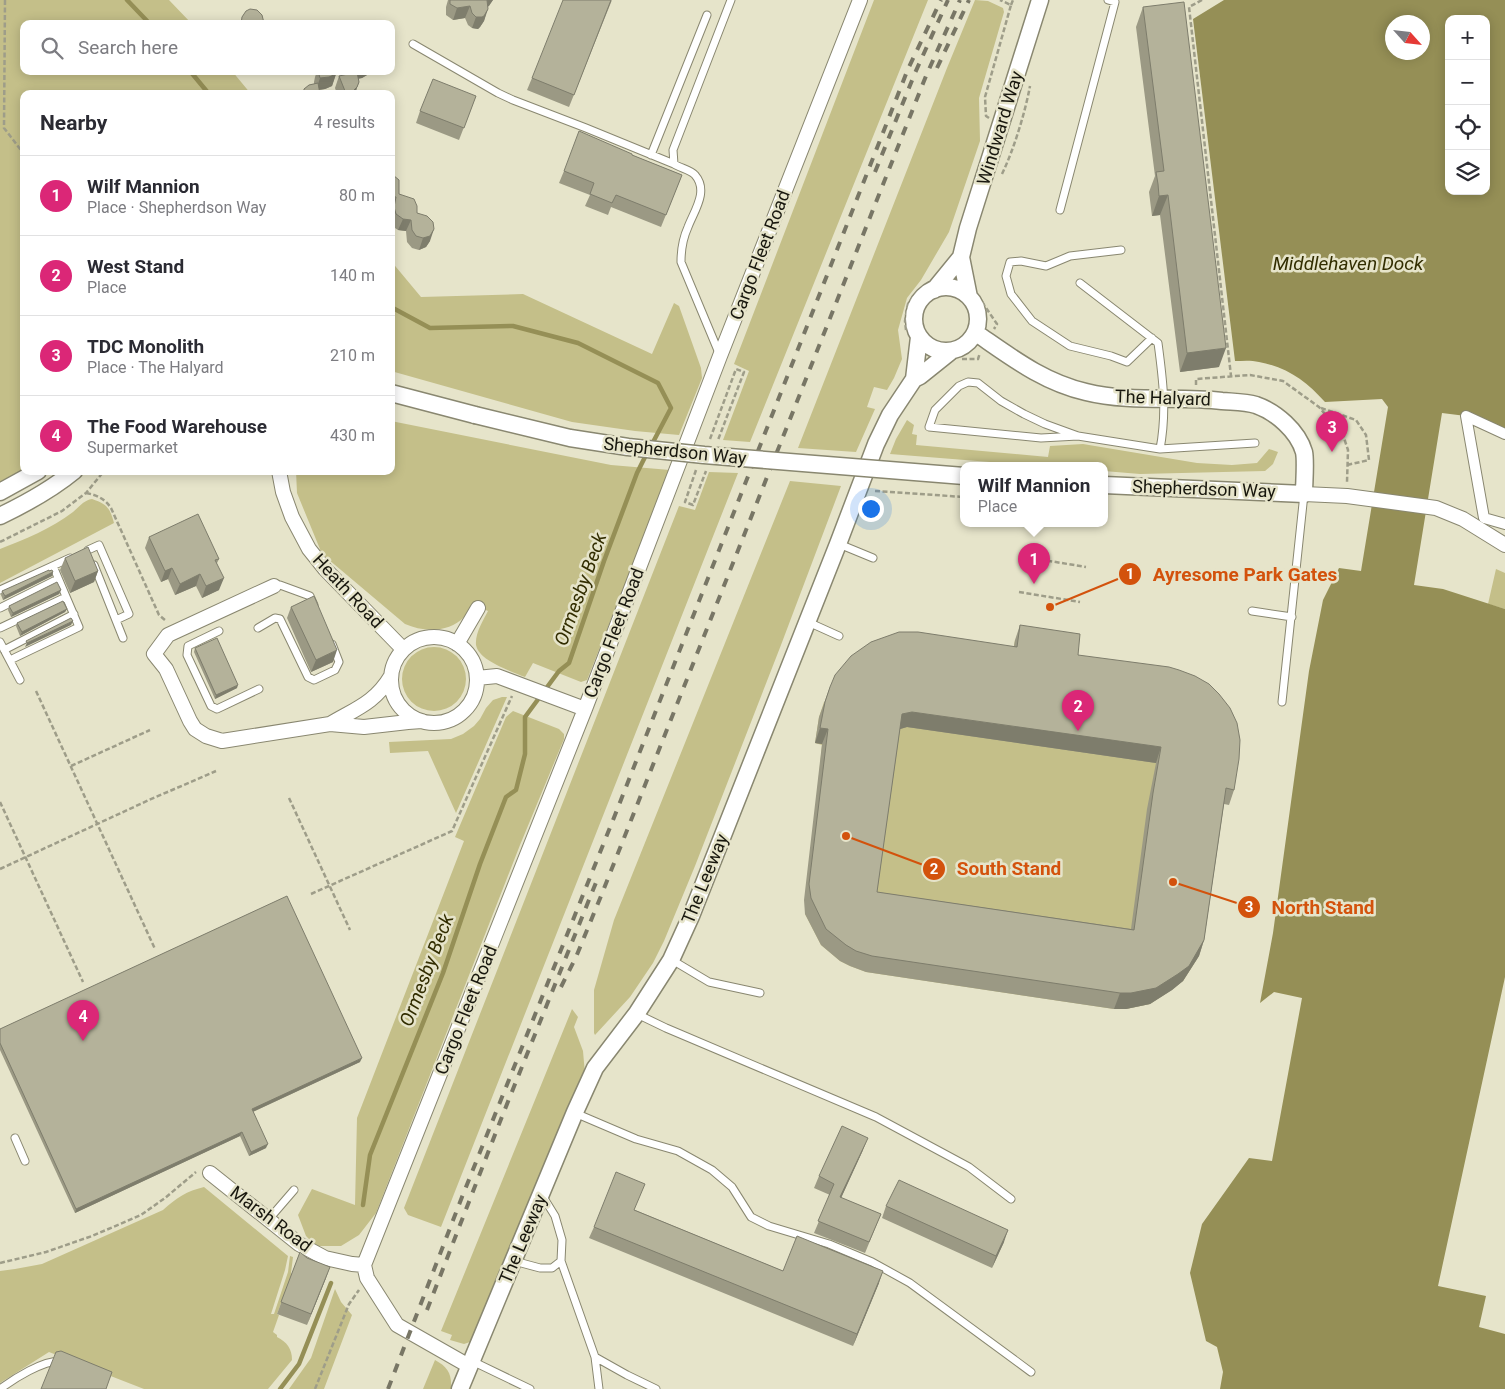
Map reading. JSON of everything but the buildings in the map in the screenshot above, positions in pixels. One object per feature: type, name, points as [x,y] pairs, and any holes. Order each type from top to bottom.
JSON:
[{"type":"street","name":"Cargo Fleet Road","points":[[361,1269],[584,709],[860,0]]},
{"type":"street","name":"Windward Way","points":[[934,290],[961,257],[968,228],[1040,0]]},
{"type":"street","name":"Windward Way","points":[[961,257],[975,299]]},
{"type":"street","points":[[942,287],[953,288],[975,299],[978,314],[976,333],[970,342],[950,352],[928,347],[915,329],[913,318],[916,307],[922,298],[934,290],[942,287]]},
{"type":"street","name":"The Halyard","points":[[976,333],[1013,359],[1058,384],[1086,392],[1115,397],[1197,398],[1255,405],[1277,416],[1291,428],[1304,452],[1304,494]]},
{"type":"street","name":"The Leeway","points":[[460,1389],[595,1068],[637,1013],[671,960],[691,916],[876,444],[890,416],[914,379],[919,337]]},
{"type":"street","name":"The Leeway","points":[[914,379],[950,352]]},
{"type":"street","name":"Shepherdson Way","points":[[395,394],[570,438],[628,447],[960,476]]},
{"type":"street","points":[[1505,434],[1466,416],[1484,518],[1505,524]]},
{"type":"street","points":[[0,492],[31,475]]},
{"type":"street","points":[[0,516],[43,494],[69,475]]},
{"type":"street","name":"Heath Road","points":[[280,475],[292,517],[310,549],[325,569],[403,649]]},
{"type":"street","name":"Shepherdson Way","points":[[1108,485],[1304,494]]},
{"type":"street","points":[[1304,494],[1347,496],[1436,508],[1463,520],[1502,543]]},
{"type":"street","points":[[274,586],[168,635],[154,654],[166,670],[190,721],[196,729],[206,736],[222,741],[330,724],[364,727],[408,722],[438,723],[454,718],[466,708],[474,694],[477,678],[474,664],[467,653],[457,644],[444,638],[429,637],[415,641],[403,649],[394,662],[391,676],[392,691],[398,704],[408,715],[422,722]]},
{"type":"street","points":[[457,644],[478,608]]},
{"type":"street","points":[[330,724],[369,702],[383,689],[391,676]]},
{"type":"street","points":[[477,678],[497,676],[584,709]]},
{"type":"street","name":"Marsh Road","points":[[210,1173],[299,1244],[325,1258],[361,1269]]},
{"type":"street","points":[[361,1269],[397,1325],[470,1364]]},
{"type":"lane","points":[[674,164],[673,150],[732,0]]},
{"type":"lane","points":[[1060,210],[1113,1]]},
{"type":"lane","points":[[651,155],[706,15]]},
{"type":"lane","points":[[413,44],[513,100],[674,164],[694,174],[700,185],[700,198],[687,228],[681,251],[681,262],[720,356]]},
{"type":"lane","points":[[1121,250],[1070,256],[1046,266],[1021,261],[1010,262],[1006,276],[1011,294],[1032,321],[1070,346],[1127,362],[1152,338]]},
{"type":"lane","points":[[1080,283],[1158,342],[1164,386],[1164,428],[1160,449]]},
{"type":"lane","points":[[1078,436],[1041,438],[929,427],[935,410],[963,383],[973,382],[978,383],[1001,401],[1024,414],[1078,436],[1160,449],[1256,443]]},
{"type":"lane","points":[[1282,702],[1304,494]]},
{"type":"lane","points":[[838,544],[873,558]]},
{"type":"lane","points":[[0,590],[99,545],[129,614],[116,620]]},
{"type":"lane","points":[[88,550],[123,638]]},
{"type":"lane","points":[[10,660],[79,627],[53,566]]},
{"type":"lane","points":[[0,608],[58,579]]},
{"type":"lane","points":[[274,586],[280,585],[310,596],[318,613]]},
{"type":"lane","points":[[0,628],[66,597]]},
{"type":"lane","points":[[1252,611],[1292,617]]},
{"type":"lane","points":[[4,650],[74,614]]},
{"type":"lane","points":[[258,628],[275,618],[280,619],[308,677],[314,680],[336,670],[339,662],[338,655],[330,638]]},
{"type":"lane","points":[[807,622],[839,636]]},
{"type":"lane","points":[[219,631],[188,646],[187,655],[211,706],[217,709],[259,689]]},
{"type":"lane","points":[[0,642],[20,680]]},
{"type":"lane","points":[[671,960],[709,982],[760,993]]},
{"type":"lane","points":[[637,1013],[666,1028],[876,1117],[968,1167],[1011,1199]]},
{"type":"lane","points":[[575,1112],[636,1139],[678,1151],[712,1170],[732,1187],[751,1217],[769,1226],[829,1244],[872,1262],[910,1283],[1031,1372]]},
{"type":"lane","points":[[15,1138],[25,1161]]},
{"type":"lane","points":[[269,1220],[294,1190]]},
{"type":"lane","points":[[541,1195],[555,1216],[562,1240],[561,1262],[595,1357],[599,1389]]},
{"type":"lane","points":[[513,1260],[540,1268],[552,1268],[561,1262]]},
{"type":"lane","points":[[595,1357],[656,1389]]},
{"type":"lane","points":[[0,1389],[27,1372],[51,1362],[67,1363]]},
{"type":"lane","points":[[470,1364],[530,1389]]},
{"type":"path","points":[[5,0],[4,128],[20,149]]},
{"type":"path","points":[[1000,0],[1011,5]]},
{"type":"path","points":[[1001,126],[986,116],[985,97],[1013,0]]},
{"type":"path","points":[[1202,0],[1189,8],[1231,376]]},
{"type":"path","points":[[1001,177],[1028,100],[1031,80]]},
{"type":"path","points":[[975,299],[997,324]]},
{"type":"path","points":[[704,455],[736,369],[744,372],[727,418]]},
{"type":"path","points":[[1197,398],[1196,379],[1250,375],[1283,381],[1319,407],[1343,435],[1348,450],[1347,496]]},
{"type":"path","points":[[1319,407],[1356,420],[1366,435],[1368,460],[1347,464]]},
{"type":"path","points":[[0,542],[62,511],[86,493],[101,475]]},
{"type":"path","points":[[859,490],[960,497]]},
{"type":"path","points":[[86,493],[99,497],[111,508],[159,615],[166,620],[172,620],[177,631]]},
{"type":"path","points":[[1025,557],[1086,566]]},
{"type":"path","points":[[1019,592],[1080,602]]},
{"type":"path","points":[[311,894],[452,830],[519,684]]},
{"type":"path","points":[[36,691],[155,949]]},
{"type":"path","points":[[71,766],[150,730]]},
{"type":"path","points":[[0,869],[216,771]]},
{"type":"path","points":[[290,798],[350,930]]},
{"type":"path","points":[[0,802],[82,982]]},
{"type":"path","points":[[0,1263],[46,1252],[92,1236],[141,1215],[196,1172],[205,1168],[210,1173]]},
{"type":"path","points":[[315,1389],[361,1269]]},
{"type":"shaded area","points":[[0,0],[169,0],[188,20],[20,20],[20,75],[235,75],[248,90],[20,90],[20,473],[0,484]]},
{"type":"shaded area","points":[[874,0],[928,0],[750,442],[723,440],[749,371],[734,364]]},
{"type":"shaded area","points":[[975,0],[988,1],[1003,8],[1004,12],[979,98],[980,141],[949,232],[921,280],[907,298],[898,330],[902,359],[887,390],[874,387],[867,407],[875,409],[856,452],[798,448],[947,68]]},
{"type":"shaded area","points":[[395,266],[421,297],[523,294],[652,354],[674,303],[679,306],[701,368],[702,378],[679,435],[572,422],[395,372]]},
{"type":"shaded area","points":[[907,420],[914,425],[912,434],[917,435],[916,445],[1048,457],[1050,446],[1083,444],[1197,463],[1232,465],[1257,463],[1269,449],[1278,452],[1273,464],[1265,471],[1140,474],[1108,471],[1108,462],[990,462],[890,454]]},
{"type":"shaded area","points":[[395,422],[611,465],[670,470],[587,680],[581,682],[533,663],[525,677],[489,661],[478,651],[476,645],[478,632],[488,611],[474,605],[465,616],[451,626],[428,630],[405,624],[322,554],[297,493],[296,475],[395,475]]},
{"type":"shaded area","points":[[709,472],[738,473],[441,1227],[408,1215],[404,1208],[679,506],[695,510]]},
{"type":"shaded area","points":[[790,481],[841,486],[781,645],[664,941],[653,963],[630,997],[595,1035],[594,990],[614,920]]},
{"type":"shaded area","points":[[92,499],[107,507],[114,523],[0,583],[0,549],[47,529],[65,518],[84,502]]},
{"type":"shaded area","points":[[1496,569],[1505,573],[1505,609],[1488,604]]},
{"type":"shaded area","points":[[1015,640],[1072,670],[1221,804],[1197,959],[1183,981],[1150,1004],[1126,1009],[1114,1009],[866,972],[840,961],[821,945],[805,914],[822,745],[815,743],[819,717],[824,702],[1011,662]]},
{"type":"shaded area","points":[[434,647],[446,649],[457,656],[464,667],[466,679],[464,691],[457,702],[446,709],[434,711],[422,709],[411,702],[404,691],[402,679],[404,667],[411,656],[422,649]]},
{"type":"shaded area","points":[[507,697],[456,813],[428,751],[390,753],[389,742],[451,739],[463,734],[474,726],[493,700]]},
{"type":"shaded area","points":[[513,711],[559,729],[564,734],[564,739],[520,845],[376,1213],[359,1235],[341,1246],[316,1246],[306,1236],[298,1215],[312,1189],[355,1205],[357,1118],[464,841],[455,837],[506,717]]},
{"type":"shaded area","points":[[572,1009],[578,1017],[574,1027],[583,1051],[585,1074],[470,1342],[464,1344],[450,1340],[452,1335],[441,1331]]},
{"type":"shaded area","points":[[204,1187],[288,1256],[271,1314],[274,1314],[288,1272],[290,1256],[293,1257],[292,1274],[277,1314],[279,1315],[273,1332],[288,1346],[292,1360],[268,1389],[144,1389],[49,1352],[0,1383],[0,1271],[42,1264],[163,1210],[182,1196]]},
{"type":"shaded area","points":[[335,1289],[341,1302],[352,1315],[324,1389],[289,1389],[311,1358]]},
{"type":"shaded area","points":[[435,1360],[443,1365],[448,1372],[451,1379],[451,1389],[423,1389]]},
{"type":"water","name":"Middlehaven Dock","points":[[1224,0],[1505,0],[1505,434],[1466,416],[1442,413],[1414,585],[1443,589],[1505,609],[1505,977],[1438,1286],[1486,1296],[1479,1327],[1505,1334],[1505,1389],[1220,1389],[1223,1372],[1217,1347],[1206,1341],[1190,1273],[1202,1224],[1249,1158],[1272,1161],[1302,998],[1274,992],[1260,1003],[1273,933],[1309,671],[1323,600],[1339,568],[1361,571],[1388,407],[1382,399],[1325,402],[1303,381],[1287,371],[1256,361],[1235,361],[1193,19]]},
{"type":"waterway","name":"Ormesby Beck","points":[[127,0],[146,20]]},
{"type":"waterway","name":"Ormesby Beck","points":[[193,75],[206,90]]},
{"type":"waterway","name":"Ormesby Beck","points":[[395,309],[430,328],[513,326],[578,343],[658,383],[671,408],[651,446]]},
{"type":"waterway","name":"Ormesby Beck","points":[[363,1205],[370,1155],[443,973],[480,864],[506,797],[516,790],[525,754],[525,717],[559,671],[569,663],[604,561],[637,473],[647,453]]},
{"type":"waterway","name":"Ormesby Beck","points":[[280,1389],[299,1364],[331,1283]]},
{"type":"railway","points":[[388,1389],[462,1197],[615,815],[908,69],[941,0]]},
{"type":"railway","points":[[875,172],[915,73],[948,0]]},
{"type":"railway","points":[[561,987],[576,957],[601,896],[926,76],[960,0]]},
{"type":"railway","points":[[937,68],[969,0]]},
{"type":"railway","points":[[427,1310],[599,875]]},
{"type":"place","name":"TDC Monolith","points":[[1332,452]]},
{"type":"place","name":"Wilf Mannion","points":[[1034,584]]},
{"type":"place","name":"Ayresome Park Gates","points":[[1050,607]]},
{"type":"place","name":"West Stand","points":[[1078,731]]},
{"type":"place","name":"South Stand","points":[[846,836]]},
{"type":"place","name":"North Stand","points":[[1173,882]]},
{"type":"place","name":"The Food Warehouse","points":[[83,1041]]}]
